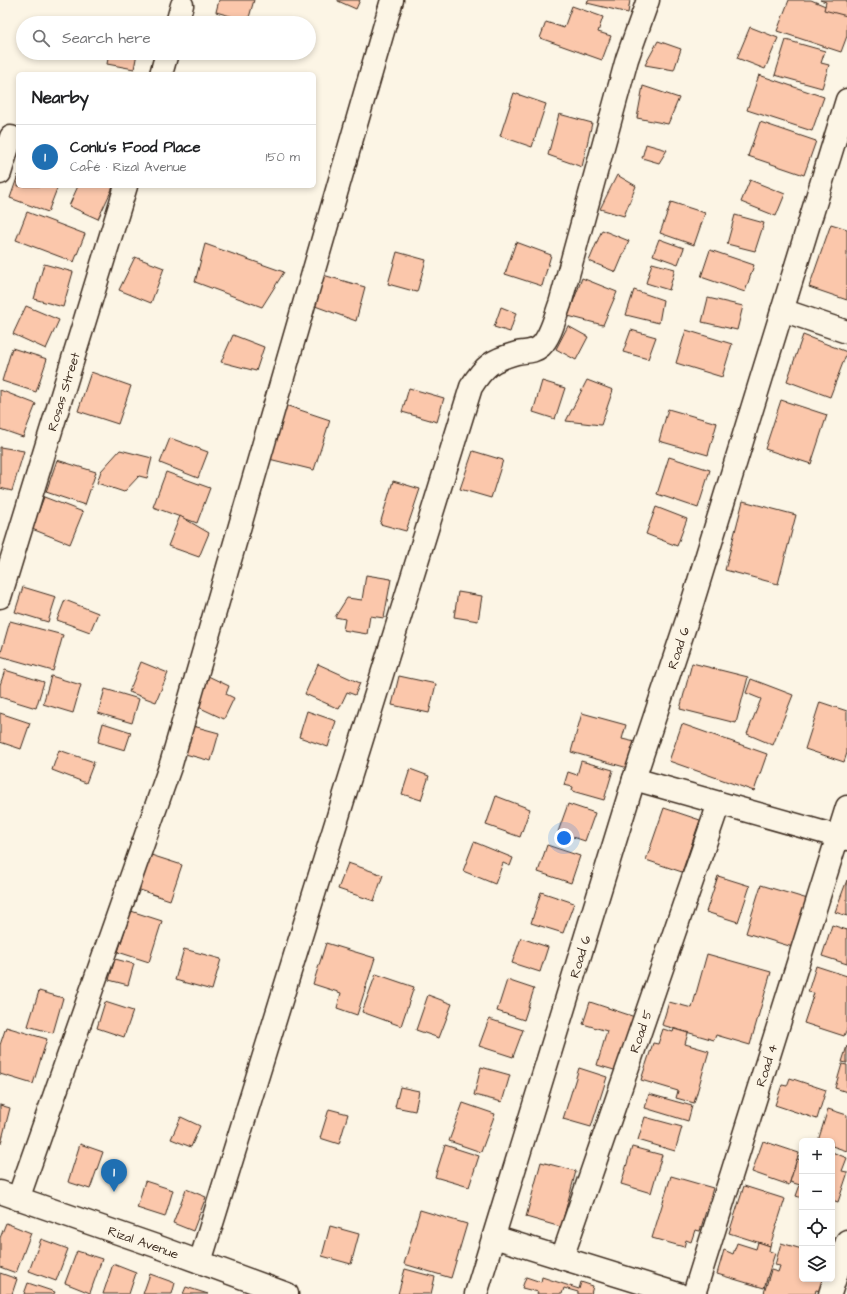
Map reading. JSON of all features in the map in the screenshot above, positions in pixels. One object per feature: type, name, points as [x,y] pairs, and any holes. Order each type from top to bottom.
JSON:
[{"type":"street","points":[[9,1195],[170,764],[392,0]]},
{"type":"street","points":[[200,1262],[471,387],[481,372],[490,364],[518,353],[531,352],[540,347],[548,337],[560,304],[627,58],[648,0]]},
{"type":"street","points":[[162,72],[165,60]]},
{"type":"street","name":"Road 6","points":[[476,1294],[634,779],[687,620],[847,100]]},
{"type":"street","points":[[0,173],[11,137]]},
{"type":"street","name":"Rosas Street","points":[[0,597],[125,188]]},
{"type":"street","points":[[782,310],[847,332]]},
{"type":"street","points":[[634,779],[842,838]]},
{"type":"street","name":"Road 5","points":[[562,1258],[719,803]]},
{"type":"street","name":"Road 4","points":[[694,1294],[842,838],[847,807]]},
{"type":"street","name":"Rizal Avenue","points":[[9,1195],[287,1294]]},
{"type":"street","points":[[494,1237],[678,1294]]},
{"type":"street","points":[[830,1294],[847,1241]]},
{"type":"building","points":[[219,0],[254,0],[249,16],[230,16],[216,12]]},
{"type":"building","points":[[338,0],[360,0],[356,9]]},
{"type":"building","points":[[588,0],[630,0],[628,13],[587,3]]},
{"type":"building","points":[[789,0],[811,0],[847,15],[847,36],[841,52],[777,31]]},
{"type":"building","points":[[820,0],[847,0],[847,16],[824,10],[826,2]]},
{"type":"building","points":[[572,6],[603,17],[598,32],[611,36],[602,60],[540,38],[546,22],[564,28]]},
{"type":"building","points":[[750,27],[778,38],[765,69],[737,58]]},
{"type":"building","points":[[786,40],[825,51],[821,63],[829,65],[822,88],[775,75]]},
{"type":"building","points":[[658,41],[681,49],[674,70],[645,65]]},
{"type":"building","points":[[108,60],[136,60],[134,69],[107,64]]},
{"type":"building","points":[[759,75],[824,97],[812,131],[747,110]]},
{"type":"building","points":[[643,86],[679,98],[668,124],[637,118]]},
{"type":"building","points":[[514,93],[546,104],[532,147],[500,136]]},
{"type":"building","points":[[559,114],[592,123],[582,167],[548,155]]},
{"type":"building","points":[[760,122],[816,141],[804,175],[748,156]]},
{"type":"building","points":[[646,144],[667,150],[659,163],[642,158]]},
{"type":"building","points":[[617,175],[636,186],[624,216],[600,209]]},
{"type":"building","points":[[750,180],[785,194],[776,216],[741,202]]},
{"type":"building","points":[[16,181],[16,188],[57,188],[48,212],[10,198]]},
{"type":"building","points":[[77,188],[113,188],[98,219],[69,206]]},
{"type":"building","points":[[671,202],[705,213],[694,245],[660,233]]},
{"type":"building","points":[[27,212],[85,234],[74,262],[16,240]]},
{"type":"building","points":[[735,215],[764,223],[755,251],[727,244]]},
{"type":"building","points":[[831,224],[847,229],[847,300],[809,287]]},
{"type":"building","points":[[602,230],[629,241],[616,272],[589,261]]},
{"type":"building","points":[[659,239],[684,248],[678,264],[653,255]]},
{"type":"building","points":[[516,242],[551,255],[542,286],[505,274]]},
{"type":"building","points":[[205,244],[284,272],[262,307],[195,282]]},
{"type":"building","points":[[710,250],[754,265],[745,292],[701,277]]},
{"type":"building","points":[[397,252],[426,260],[417,292],[388,284]]},
{"type":"building","points":[[135,257],[164,268],[151,303],[119,290]]},
{"type":"building","points":[[652,263],[675,269],[669,290],[646,283]]},
{"type":"building","points":[[44,264],[73,272],[63,307],[34,299]]},
{"type":"building","points":[[323,275],[365,287],[356,321],[315,306]]},
{"type":"building","points":[[582,278],[617,292],[603,325],[568,316]]},
{"type":"building","points":[[634,290],[663,300],[659,323],[626,315]]},
{"type":"building","points":[[708,298],[743,306],[737,330],[702,322]]},
{"type":"building","points":[[26,306],[59,320],[46,349],[13,334]]},
{"type":"building","points":[[501,307],[516,313],[510,332],[494,327]]},
{"type":"building","points":[[568,326],[588,337],[576,360],[556,349]]},
{"type":"building","points":[[631,330],[656,337],[648,359],[623,352]]},
{"type":"building","points":[[686,330],[732,344],[722,377],[676,363]]},
{"type":"building","points":[[233,335],[264,347],[256,371],[221,362]]},
{"type":"building","points":[[803,335],[847,352],[830,397],[787,381]]},
{"type":"building","points":[[12,348],[47,359],[36,392],[2,381]]},
{"type":"building","points":[[91,372],[131,386],[118,424],[78,411]]},
{"type":"building","points":[[587,380],[613,390],[601,425],[566,421]]},
{"type":"building","points":[[542,381],[565,388],[555,419],[533,412]]},
{"type":"building","points":[[409,388],[444,398],[437,422],[402,412]]},
{"type":"building","points":[[0,390],[36,404],[23,437],[0,429]]},
{"type":"building","points":[[781,400],[827,415],[811,464],[765,449]]},
{"type":"building","points":[[285,405],[330,420],[314,470],[269,459]]},
{"type":"building","points":[[668,409],[717,423],[708,455],[659,441]]},
{"type":"building","points":[[170,438],[208,452],[198,478],[160,463]]},
{"type":"building","points":[[0,447],[24,451],[12,491],[0,488]]},
{"type":"building","points":[[120,450],[152,458],[147,478],[139,476],[124,492],[97,483],[101,471]]},
{"type":"building","points":[[473,451],[503,460],[491,498],[460,489]]},
{"type":"building","points":[[669,457],[710,470],[698,508],[657,494]]},
{"type":"building","points":[[57,460],[96,472],[85,505],[46,492]]},
{"type":"building","points":[[166,472],[210,488],[197,523],[153,507]]},
{"type":"building","points":[[393,481],[420,489],[406,531],[380,524]]},
{"type":"building","points":[[44,497],[83,512],[70,544],[32,529]]},
{"type":"building","points":[[743,501],[796,515],[778,584],[725,570]]},
{"type":"building","points":[[656,507],[687,519],[677,546],[646,534]]},
{"type":"building","points":[[180,516],[209,533],[199,557],[168,546]]},
{"type":"building","points":[[366,575],[391,579],[384,618],[370,616],[367,634],[343,630],[345,619],[335,617],[347,598],[362,600]]},
{"type":"building","points":[[23,587],[56,597],[48,622],[15,612]]},
{"type":"building","points":[[458,592],[482,596],[478,621],[454,617]]},
{"type":"building","points":[[65,600],[98,613],[90,632],[57,620]]},
{"type":"building","points":[[10,621],[63,635],[53,671],[0,656]]},
{"type":"building","points":[[141,662],[168,673],[156,702],[129,692]]},
{"type":"building","points":[[692,663],[748,677],[736,723],[680,709]]},
{"type":"building","points":[[318,664],[360,683],[355,695],[347,692],[339,709],[305,694]]},
{"type":"building","points":[[5,670],[44,682],[36,708],[0,697],[0,685]]},
{"type":"building","points":[[51,676],[81,685],[73,713],[43,704]]},
{"type":"building","points":[[208,676],[229,686],[226,694],[234,698],[224,719],[194,705]]},
{"type":"building","points":[[399,676],[436,684],[429,713],[392,705]]},
{"type":"building","points":[[751,679],[793,695],[773,745],[747,734],[761,699],[746,693]]},
{"type":"building","points":[[105,689],[139,699],[132,723],[98,713]]},
{"type":"building","points":[[820,702],[847,711],[847,753],[844,762],[805,749]]},
{"type":"building","points":[[307,711],[336,721],[328,747],[299,737]]},
{"type":"building","points":[[0,713],[30,723],[21,749],[0,742]]},
{"type":"building","points":[[582,713],[626,725],[622,739],[635,742],[628,768],[571,752]]},
{"type":"building","points":[[103,723],[131,732],[125,750],[98,742]]},
{"type":"building","points":[[182,723],[219,733],[211,761],[174,751]]},
{"type":"building","points":[[682,724],[767,754],[754,791],[669,761]]},
{"type":"building","points":[[59,750],[94,762],[86,783],[52,770]]},
{"type":"building","points":[[581,761],[613,770],[604,800],[572,791],[573,787],[564,785],[568,772],[577,775]]},
{"type":"building","points":[[410,769],[429,776],[421,800],[402,794]]},
{"type":"building","points":[[496,796],[530,809],[520,837],[486,825]]},
{"type":"building","points":[[568,804],[595,813],[585,841],[558,832]]},
{"type":"building","points":[[664,808],[700,820],[682,872],[646,860]]},
{"type":"building","points":[[474,842],[513,858],[510,866],[503,863],[495,884],[463,871]]},
{"type":"building","points":[[547,845],[580,856],[571,883],[538,872]]},
{"type":"building","points":[[148,854],[182,865],[170,900],[137,889]]},
{"type":"building","points":[[348,863],[383,875],[374,901],[338,889]]},
{"type":"building","points":[[718,876],[750,886],[738,922],[706,912]]},
{"type":"building","points":[[847,880],[847,916],[835,912]]},
{"type":"building","points":[[761,885],[811,900],[796,948],[746,933]]},
{"type":"building","points":[[541,892],[574,903],[563,933],[531,923]]},
{"type":"building","points":[[131,911],[162,921],[149,962],[118,952]]},
{"type":"building","points":[[832,925],[847,930],[847,964],[822,956]]},
{"type":"building","points":[[521,938],[548,947],[540,972],[512,963]]},
{"type":"building","points":[[326,943],[375,958],[357,1015],[337,1008],[341,993],[313,984]]},
{"type":"building","points":[[184,949],[221,959],[212,990],[175,980]]},
{"type":"building","points":[[707,954],[771,972],[750,1045],[716,1035],[714,1040],[662,1025],[669,1002],[692,1008]]},
{"type":"building","points":[[115,959],[134,964],[128,985],[109,980]]},
{"type":"building","points":[[816,966],[847,976],[847,1028],[844,1036],[804,1023],[814,993],[808,992]]},
{"type":"building","points":[[376,974],[414,987],[401,1026],[362,1012]]},
{"type":"building","points":[[507,980],[534,989],[524,1020],[497,1011]]},
{"type":"building","points":[[39,991],[63,998],[53,1033],[28,1026]]},
{"type":"building","points":[[428,995],[452,1004],[439,1038],[416,1030]]},
{"type":"building","points":[[105,1002],[133,1011],[124,1037],[97,1028]]},
{"type":"building","points":[[590,1002],[638,1018],[621,1072],[597,1065],[607,1031],[583,1024]]},
{"type":"building","points":[[489,1019],[523,1030],[513,1057],[479,1046]]},
{"type":"building","points":[[6,1027],[47,1039],[33,1084],[0,1074],[0,1045]]},
{"type":"building","points":[[663,1029],[673,1032],[674,1029],[688,1033],[685,1044],[709,1051],[694,1103],[676,1098],[678,1091],[641,1080],[653,1043],[658,1044]]},
{"type":"building","points":[[847,1046],[847,1063],[842,1062]]},
{"type":"building","points":[[842,1064],[847,1065],[847,1092],[835,1088]]},
{"type":"building","points":[[481,1067],[510,1075],[502,1102],[474,1095]]},
{"type":"building","points":[[579,1068],[607,1077],[591,1127],[563,1119]]},
{"type":"building","points":[[790,1078],[826,1090],[817,1119],[775,1105],[782,1085],[787,1086]]},
{"type":"building","points":[[400,1087],[419,1091],[415,1111],[395,1107]]},
{"type":"building","points":[[649,1094],[692,1106],[688,1121],[645,1108]]},
{"type":"building","points":[[463,1103],[495,1114],[481,1152],[449,1141]]},
{"type":"building","points":[[0,1105],[10,1108],[1,1143],[0,1142]]},
{"type":"building","points":[[329,1109],[348,1114],[339,1144],[320,1138]]},
{"type":"building","points":[[828,1109],[847,1115],[847,1151],[835,1147],[835,1138],[819,1138]]},
{"type":"building","points":[[181,1117],[200,1126],[191,1147],[171,1139]]},
{"type":"building","points":[[645,1117],[682,1127],[675,1151],[638,1140]]},
{"type":"building","points":[[763,1141],[799,1153],[789,1185],[752,1172]]},
{"type":"building","points":[[80,1144],[103,1152],[90,1189],[68,1182]]},
{"type":"building","points":[[445,1145],[479,1156],[469,1187],[435,1177]]},
{"type":"building","points":[[632,1147],[662,1155],[651,1193],[621,1184]]},
{"type":"building","points":[[835,1153],[847,1158],[842,1171],[847,1172],[847,1175],[838,1202],[835,1201]]},
{"type":"building","points":[[797,1159],[799,1159],[799,1185],[790,1182]]},
{"type":"building","points":[[541,1162],[576,1171],[561,1227],[526,1217]]},
{"type":"building","points":[[671,1176],[713,1188],[700,1231],[695,1230],[691,1242],[686,1240],[684,1247],[652,1238]]},
{"type":"building","points":[[145,1181],[173,1190],[165,1217],[137,1208]]},
{"type":"building","points":[[744,1186],[785,1199],[770,1246],[729,1233]]},
{"type":"building","points":[[799,1188],[799,1197],[796,1196]]},
{"type":"building","points":[[186,1189],[206,1197],[193,1231],[173,1223]]},
{"type":"building","points":[[420,1210],[467,1224],[451,1278],[404,1264]]},
{"type":"building","points":[[6,1223],[31,1233],[16,1273],[0,1267],[0,1238]]},
{"type":"building","points":[[330,1226],[359,1234],[351,1264],[322,1256]]},
{"type":"building","points":[[41,1239],[68,1249],[56,1281],[29,1271]]},
{"type":"building","points":[[758,1242],[770,1246],[769,1251],[775,1253],[764,1288],[717,1274],[724,1250],[733,1254],[737,1243],[756,1249]]},
{"type":"building","points":[[781,1243],[799,1248],[799,1282],[823,1282],[820,1291],[816,1290],[815,1294],[764,1293],[771,1270],[778,1272],[780,1266],[775,1265]]},
{"type":"building","points":[[77,1251],[102,1259],[90,1293],[65,1283]]},
{"type":"building","points":[[113,1264],[136,1273],[129,1294],[103,1294]]},
{"type":"building","points":[[405,1269],[435,1277],[431,1294],[398,1294]]},
{"type":"building","points":[[0,1273],[17,1279],[12,1294],[0,1294]]},
{"type":"building","points":[[150,1274],[175,1283],[172,1294],[143,1294]]},
{"type":"building","points":[[526,1277],[541,1282],[542,1277],[579,1289],[581,1282],[593,1286],[591,1294],[578,1294],[578,1292],[564,1288],[562,1294],[537,1294],[538,1292],[522,1288]]},
{"type":"building","points":[[28,1283],[55,1292],[54,1294],[24,1294]]},
{"type":"building","points":[[186,1287],[208,1294],[183,1294]]},
{"type":"place","name":"Conlu's Food Place","points":[[114,1192]]}]
